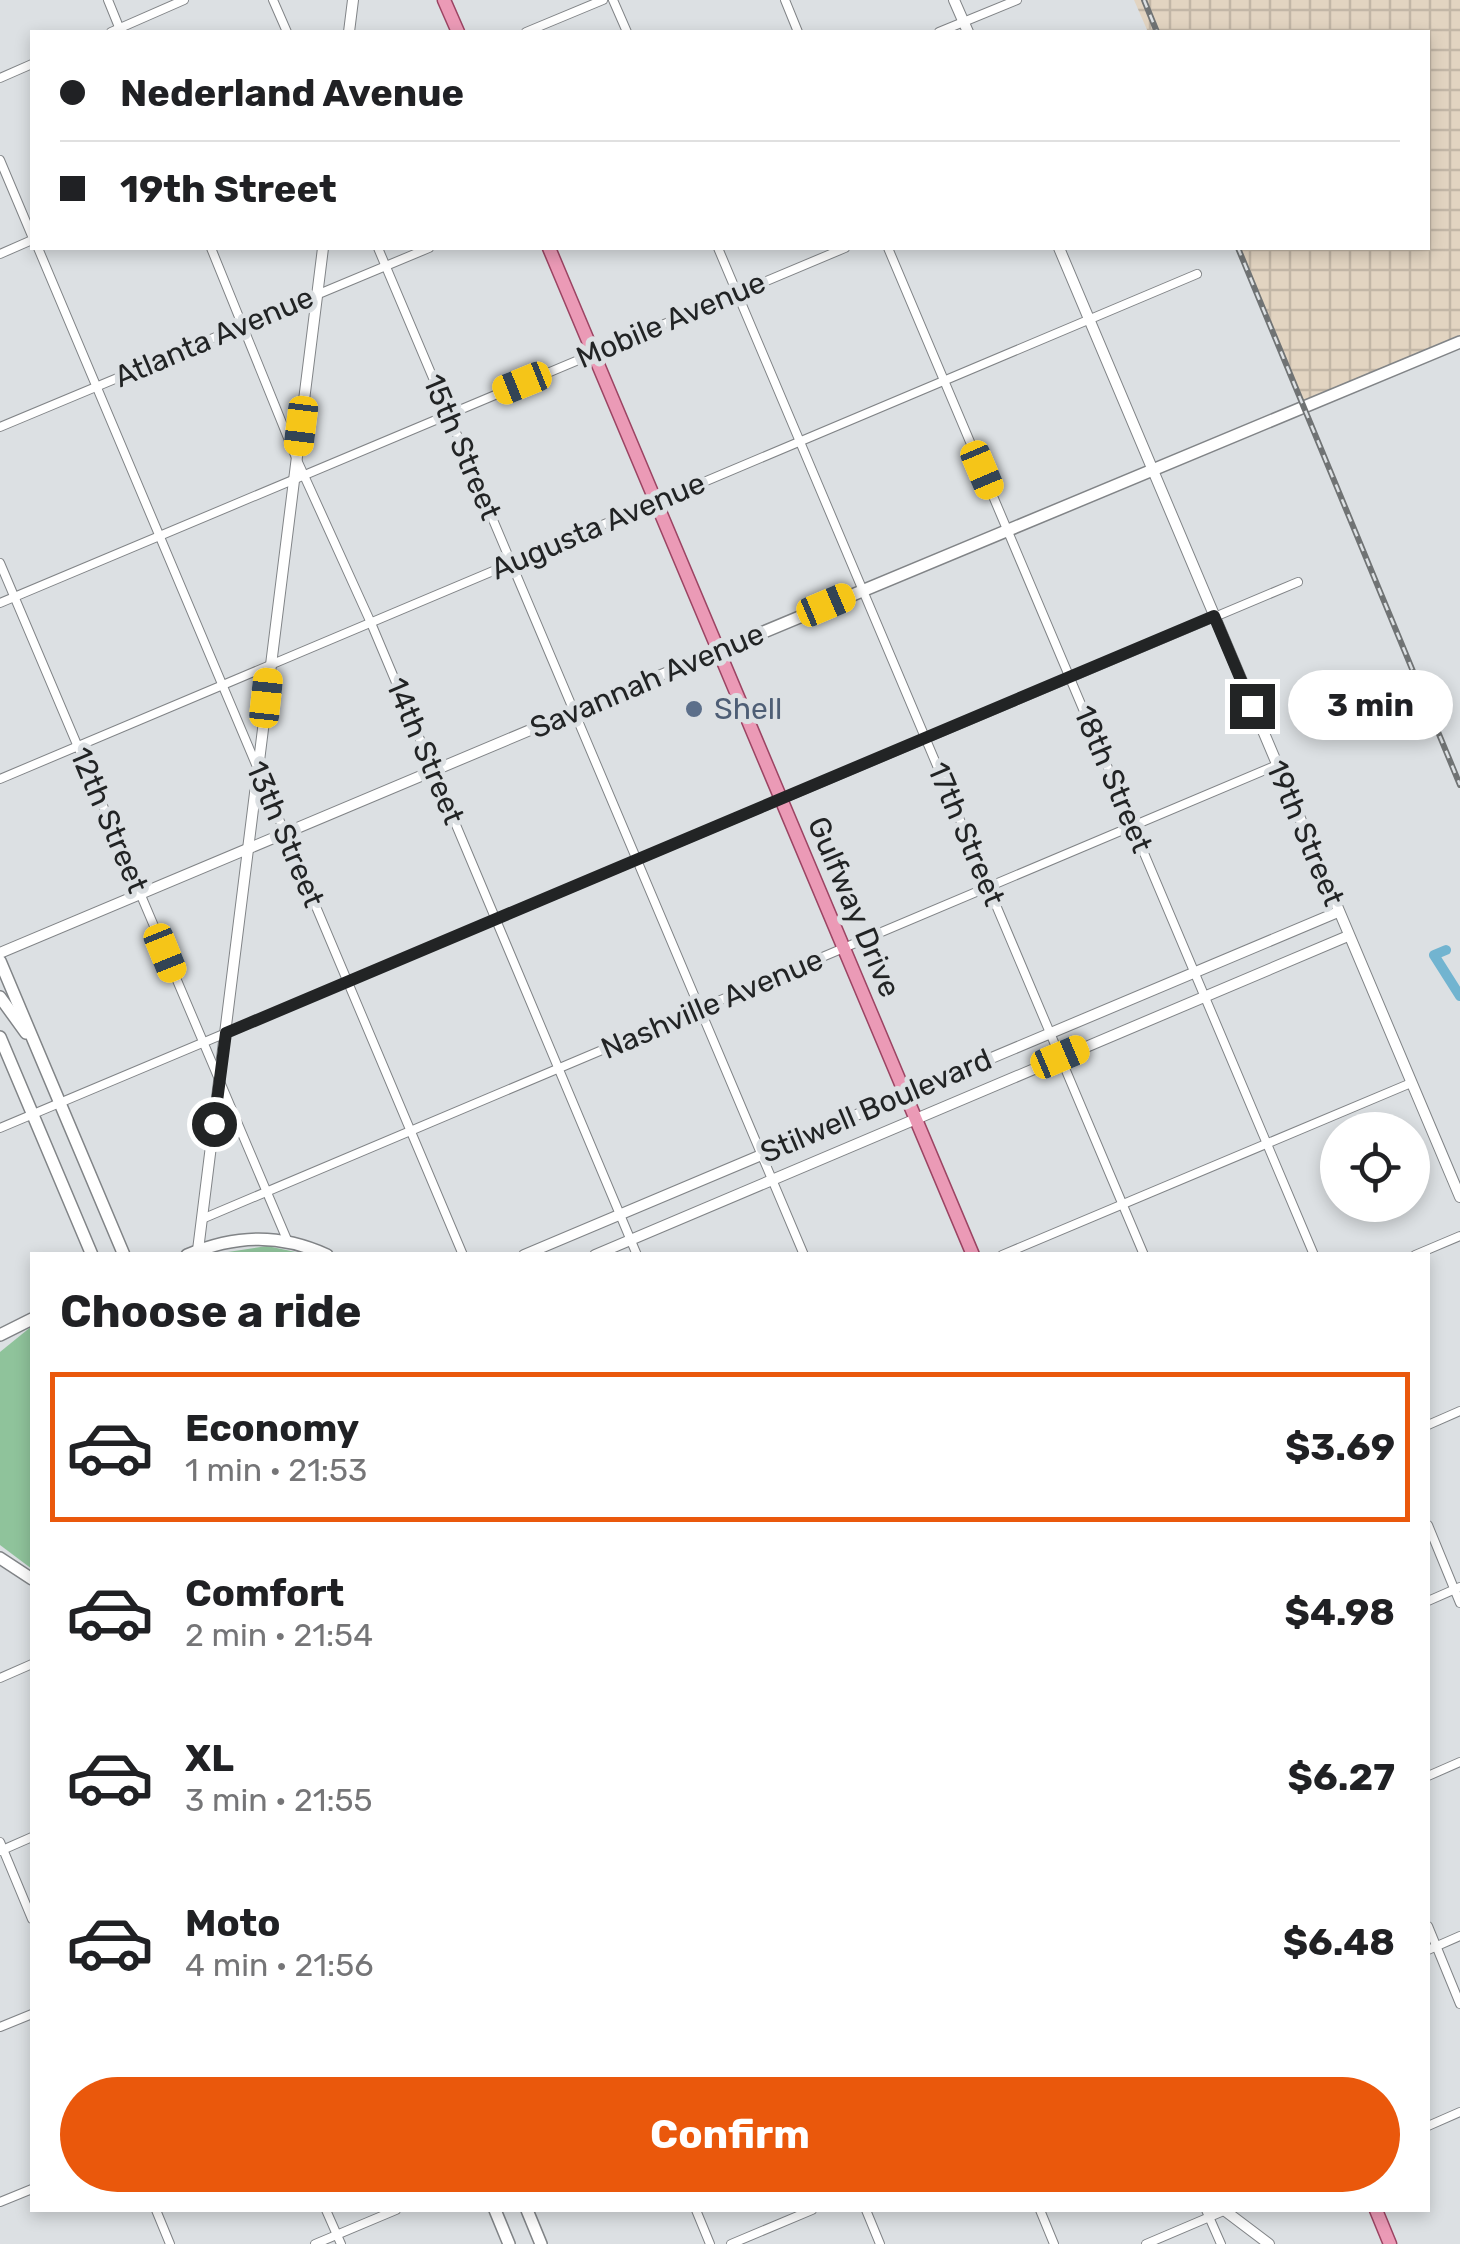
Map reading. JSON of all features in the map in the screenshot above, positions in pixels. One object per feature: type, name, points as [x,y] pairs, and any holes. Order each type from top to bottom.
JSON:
[{"type":"main road","points":[[444,0],[457,30]]},
{"type":"main road","name":"Gulfway Drive","points":[[549,250],[972,1252]]},
{"type":"main road","name":"Savannah Avenue","points":[[718,650],[1460,342]]},
{"type":"main road","points":[[0,957],[123,1252]]},
{"type":"main road","points":[[0,996],[35,1044]]},
{"type":"main road","points":[[0,1037],[91,1252]]},
{"type":"main road","points":[[196,1252],[250,1237],[288,1242],[317,1252]]},
{"type":"main road","points":[[0,1335],[30,1320]]},
{"type":"main road","points":[[0,1558],[30,1578]]},
{"type":"main road","points":[[496,2212],[509,2244]]},
{"type":"main road","points":[[527,2212],[541,2244]]},
{"type":"main road","points":[[1377,2212],[1390,2244]]},
{"type":"street","points":[[108,0],[117,30]]},
{"type":"street","points":[[119,30],[184,0]]},
{"type":"street","points":[[273,0],[286,30]]},
{"type":"street","points":[[349,30],[353,0]]},
{"type":"street","points":[[531,30],[603,0]]},
{"type":"street","points":[[613,0],[626,30]]},
{"type":"street","points":[[785,0],[797,30]]},
{"type":"street","points":[[954,0],[966,27],[1016,0]]},
{"type":"street","points":[[0,78],[30,65]]},
{"type":"street","points":[[0,160],[30,233]]},
{"type":"street","points":[[0,254],[30,239]]},
{"type":"street","name":"13th Street","points":[[39,250],[462,1252]]},
{"type":"street","points":[[212,250],[297,460]]},
{"type":"street","points":[[192,1252],[202,1219],[270,662],[299,477],[297,460],[323,250]]},
{"type":"street","name":"15th Street","points":[[379,250],[803,1252]]},
{"type":"street","name":"Atlanta Avenue","points":[[0,428],[424,250]]},
{"type":"street","name":"17th Street","points":[[719,250],[1143,1252]]},
{"type":"street","name":"Mobile Avenue","points":[[0,603],[840,250]]},
{"type":"street","name":"18th Street","points":[[889,250],[1313,1252]]},
{"type":"street","name":"19th Street","points":[[1060,250],[1460,1197]]},
{"type":"street","name":"Augusta Avenue","points":[[0,779],[1197,274]]},
{"type":"street","name":"14th Street","points":[[299,477],[371,623],[636,1252]]},
{"type":"street","name":"12th Street","points":[[0,563],[288,1242]]},
{"type":"street","points":[[0,1128],[1298,582]]},
{"type":"street","name":"Savannah Avenue","points":[[0,957],[718,650]]},
{"type":"street","name":"Nashville Avenue","points":[[202,1219],[1277,765]]},
{"type":"street","name":"Stilwell Boulevard","points":[[531,1252],[1338,912]]},
{"type":"street","name":"Stilwell Boulevard","points":[[602,1252],[1348,936]]},
{"type":"street","points":[[1009,1252],[1411,1082]]},
{"type":"street","points":[[1422,1252],[1460,1236]]},
{"type":"street","points":[[1430,1424],[1460,1411]]},
{"type":"street","points":[[1430,1530],[1460,1603]]},
{"type":"street","points":[[1430,1600],[1457,1588]]},
{"type":"street","points":[[0,1678],[30,1665]]},
{"type":"street","points":[[1430,1775],[1460,1762]]},
{"type":"street","points":[[30,1838],[1,1848],[30,1913]]},
{"type":"street","points":[[1460,1936],[1432,1948],[1460,2004]]},
{"type":"street","points":[[0,2028],[30,2015]]},
{"type":"street","points":[[1430,2125],[1460,2112]]},
{"type":"street","points":[[0,2202],[30,2189]]},
{"type":"street","points":[[157,2212],[170,2244]]},
{"type":"street","points":[[327,2212],[339,2239]]},
{"type":"street","points":[[314,2244],[339,2239],[392,2212]]},
{"type":"street","points":[[697,2212],[710,2244]]},
{"type":"street","points":[[731,2244],[807,2212]]},
{"type":"street","points":[[867,2212],[880,2244]]},
{"type":"street","points":[[1041,2212],[1054,2244]]},
{"type":"street","points":[[1228,2212],[1268,2244]]},
{"type":"street","points":[[1146,2244],[1208,2214],[1221,2244]]},
{"type":"shaded area","points":[[1134,0],[1460,0],[1460,342],[1304,405],[1239,250],[1430,250],[1430,30],[1147,30]]},
{"type":"green space","points":[[267,1246],[296,1252],[228,1252]]},
{"type":"green space","points":[[30,1328],[30,1568],[0,1545],[0,1352]]},
{"type":"waterway","points":[[1446,950],[1434,955],[1460,996]]},
{"type":"railway","points":[[1144,0],[1156,30]]},
{"type":"railway","points":[[1239,250],[1460,785]]},
{"type":"place","name":"Shell","points":[[694,709]]},
{"type":"route","points":[[214,1124],[226,1033],[1214,616],[1252,706]]}]
